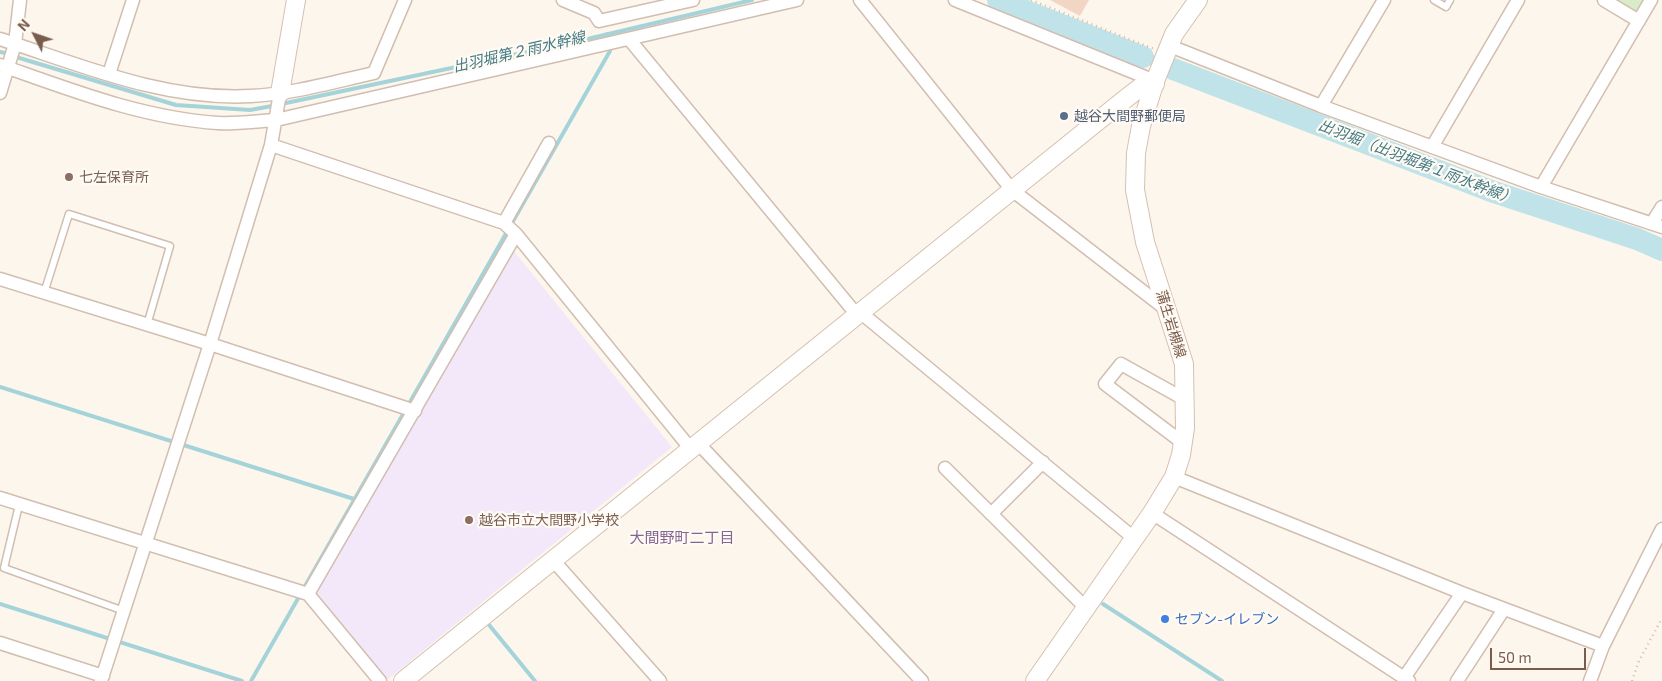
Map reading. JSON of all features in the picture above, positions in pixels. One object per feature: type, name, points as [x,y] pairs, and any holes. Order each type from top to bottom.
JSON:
[{"type":"street","points":[[0,93],[4,66],[15,44],[20,0]]},
{"type":"street","points":[[109,74],[133,0]]},
{"type":"street","points":[[0,643],[102,678],[210,344],[271,144],[296,0]]},
{"type":"street","points":[[0,39],[162,90],[191,94],[251,96],[280,93],[374,73],[405,0]]},
{"type":"street","points":[[571,1],[594,13],[599,21],[693,0]]},
{"type":"street","points":[[4,66],[113,105],[174,117],[219,123],[276,120],[798,0]]},
{"type":"street","points":[[860,0],[1012,190],[1167,310]]},
{"type":"street","points":[[955,0],[1155,83]]},
{"type":"street","name":"蒲生岩槻線","points":[[1035,681],[1152,513],[1174,477],[1183,443],[1184,364],[1145,242],[1135,190],[1136,152],[1141,126],[1174,34],[1198,0]]},
{"type":"street","points":[[1321,106],[1384,0]]},
{"type":"street","points":[[1432,147],[1518,0]]},
{"type":"street","points":[[1604,0],[1639,21]]},
{"type":"street","points":[[1541,187],[1651,0]]},
{"type":"street","points":[[629,39],[859,313],[1135,538]]},
{"type":"street","points":[[1169,50],[1541,187],[1657,225],[1662,207]]},
{"type":"street","points":[[403,681],[1142,86],[1155,83]]},
{"type":"street","points":[[504,223],[549,143]]},
{"type":"street","points":[[271,144],[504,223],[516,234],[694,446],[922,681]]},
{"type":"street","points":[[308,594],[516,234]]},
{"type":"street","points":[[0,279],[210,344],[415,411]]},
{"type":"street","points":[[1183,443],[1105,384],[1121,364],[1184,399]]},
{"type":"street","points":[[991,514],[1043,462]]},
{"type":"street","points":[[945,468],[1086,608]]},
{"type":"street","points":[[1174,477],[1462,593],[1602,646]]},
{"type":"street","points":[[0,498],[145,545],[308,594],[380,681]]},
{"type":"street","points":[[1152,513],[1406,679],[1462,593]]},
{"type":"street","points":[[1590,681],[1602,646],[1662,529]]},
{"type":"street","points":[[553,560],[660,681]]},
{"type":"street","points":[[1457,681],[1504,609]]},
{"type":"lane","points":[[1434,0],[1446,7],[1450,0]]},
{"type":"lane","points":[[44,293],[69,214],[170,246],[147,325]]},
{"type":"lane","points":[[19,504],[4,568],[124,612]]},
{"type":"path","points":[[1032,0],[1169,50]]},
{"type":"path","points":[[1632,681],[1638,663],[1662,618]]},
{"type":"shaded area","name":"越谷市立大間野小学校","points":[[513,250],[672,447],[386,681],[312,593]]},
{"type":"green space","points":[[1615,0],[1645,0],[1637,14]]},
{"type":"building","points":[[1050,0],[1089,0],[1080,16]]},
{"type":"waterway","name":"出羽堀第２雨水幹線","points":[[286,103],[579,41],[752,0]]},
{"type":"waterway","name":"出羽堀（出羽堀第１雨水幹線）","points":[[998,0],[1143,57]]},
{"type":"waterway","points":[[251,681],[610,51],[607,34]]},
{"type":"waterway","name":"出羽堀第２雨水幹線","points":[[0,52],[5,53]]},
{"type":"waterway","name":"出羽堀第２雨水幹線","points":[[16,57],[176,105],[250,110],[272,106]]},
{"type":"waterway","name":"出羽堀（出羽堀第１雨水幹線）","points":[[1173,69],[1491,191],[1637,239],[1662,250]]},
{"type":"waterway","points":[[0,387],[354,499]]},
{"type":"waterway","points":[[0,604],[242,681]]},
{"type":"waterway","points":[[1103,604],[1222,681]]},
{"type":"waterway","points":[[485,620],[535,681]]},
{"type":"place","name":"越谷大間野郵便局","points":[[1064,116]]},
{"type":"place","name":"七左保育所","points":[[69,177]]},
{"type":"place","name":"越谷市立大間野小学校","points":[[469,520]]},
{"type":"place","name":"セブン-イレブン","points":[[1165,619]]},
{"type":"district","name":"大間野町二丁目","points":[[682,538]]}]
